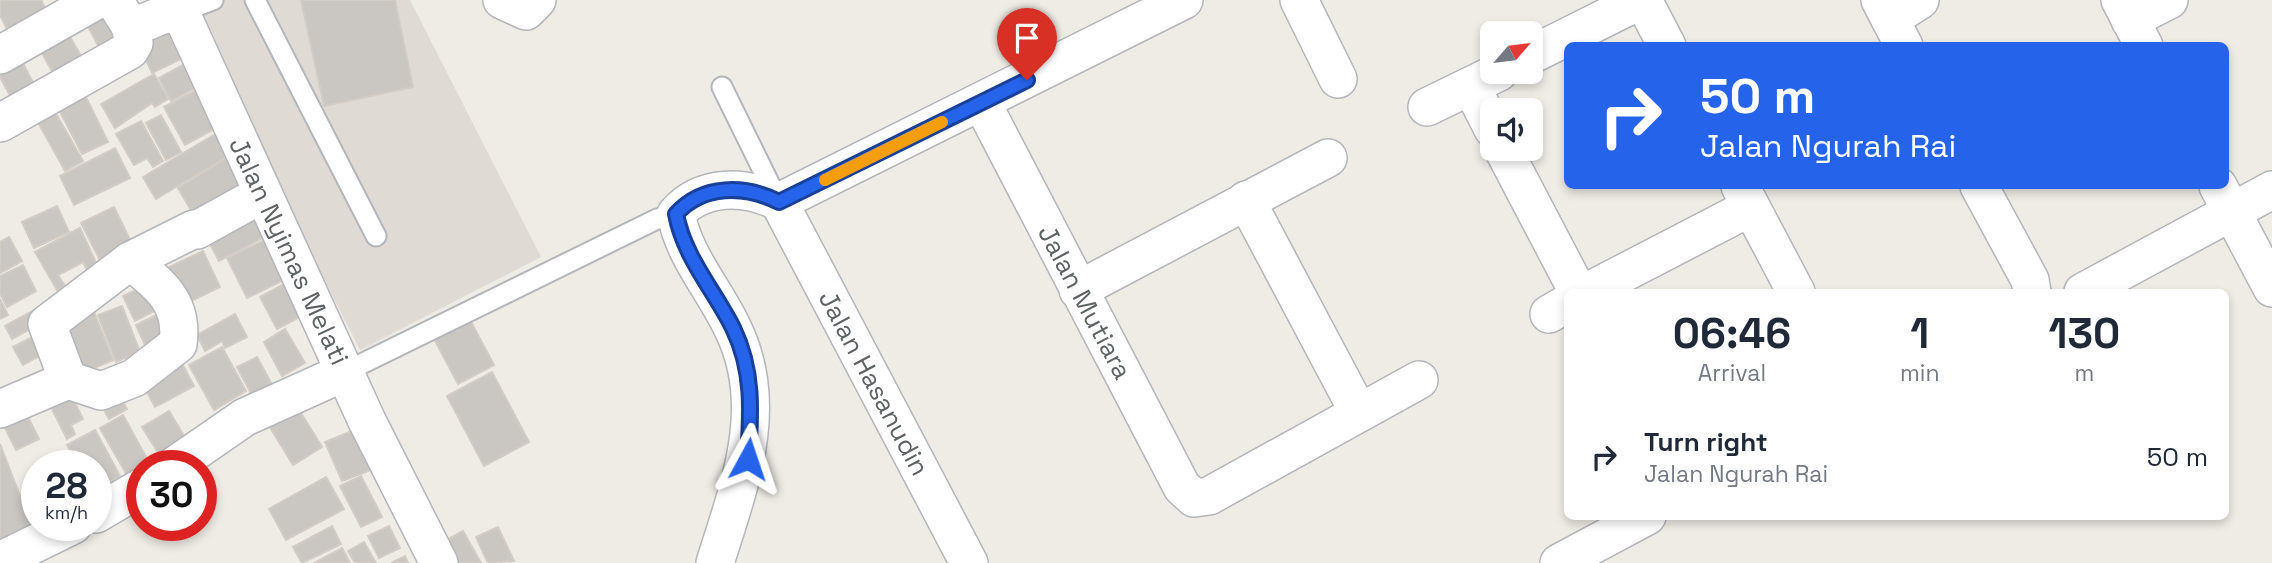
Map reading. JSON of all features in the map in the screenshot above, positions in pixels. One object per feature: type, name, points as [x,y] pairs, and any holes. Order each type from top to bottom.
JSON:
[{"type":"street","points":[[0,55],[97,0]]},
{"type":"street","points":[[502,0],[526,11],[537,0]]},
{"type":"street","points":[[715,563],[748,459],[752,404],[747,368],[733,329],[680,238],[676,214],[685,204],[707,193],[756,191],[779,202],[1184,0]]},
{"type":"street","points":[[1299,0],[1338,79]]},
{"type":"street","points":[[1544,49],[1642,0],[1665,42]]},
{"type":"street","points":[[1891,21],[1920,0]]},
{"type":"street","points":[[2131,22],[2169,0]]},
{"type":"street","points":[[122,13],[139,26],[169,12],[180,13]]},
{"type":"street","points":[[0,123],[130,50],[134,43],[122,13]]},
{"type":"street","name":"Jalan Nyimas Melati","points":[[180,13],[345,372],[439,563]]},
{"type":"street","points":[[1427,107],[1480,81]]},
{"type":"street","name":"Jalan Mutiara","points":[[982,103],[1182,487],[1194,498],[1209,496],[1359,413]]},
{"type":"street","points":[[1078,290],[1328,158]]},
{"type":"street","points":[[1509,161],[1576,289]]},
{"type":"street","points":[[1981,189],[2030,280],[2032,289]]},
{"type":"street","points":[[2088,289],[2225,198],[2272,190]]},
{"type":"street","points":[[68,380],[47,324],[130,261],[194,229],[197,230],[262,194]]},
{"type":"street","points":[[1592,289],[1745,196],[1794,289]]},
{"type":"street","points":[[2225,198],[2272,288]]},
{"type":"street","points":[[1247,200],[1359,413],[1419,380]]},
{"type":"street","name":"Jalan Hasanudin","points":[[779,202],[969,563]]},
{"type":"street","points":[[0,409],[68,380],[101,391],[134,378],[178,344],[181,323],[162,286],[130,261]]},
{"type":"street","points":[[197,450],[245,417],[345,372]]},
{"type":"street","points":[[1559,563],[1640,520]]},
{"type":"street","points":[[9,560],[44,541]]},
{"type":"lane","points":[[180,13],[213,0]]},
{"type":"lane","points":[[254,0],[376,236]]},
{"type":"lane","points":[[722,87],[779,202]]},
{"type":"lane","points":[[345,372],[657,219],[676,214]]},
{"type":"shaded area","points":[[182,0],[410,0],[541,257],[360,350]]},
{"type":"building","points":[[0,0],[41,0],[49,15],[10,35],[0,15]]},
{"type":"building","points":[[301,0],[395,0],[413,87],[324,106]]},
{"type":"building","points":[[106,4],[126,42],[103,55],[83,17]]},
{"type":"building","points":[[61,21],[85,63],[57,80],[33,37]]},
{"type":"building","points":[[174,30],[187,56],[152,73],[140,47]]},
{"type":"building","points":[[17,52],[38,92],[15,105],[0,77],[0,61]]},
{"type":"building","points":[[190,61],[203,84],[171,101],[159,78]]},
{"type":"building","points":[[154,74],[168,99],[155,107],[152,103],[115,128],[101,104]]},
{"type":"building","points":[[206,85],[227,122],[185,145],[164,107]]},
{"type":"building","points":[[82,89],[108,142],[82,154],[55,102]]},
{"type":"building","points":[[51,105],[83,161],[65,171],[34,115]]},
{"type":"building","points":[[161,115],[181,152],[166,160],[146,123]]},
{"type":"building","points":[[141,121],[163,161],[153,167],[147,158],[134,165],[116,134]]},
{"type":"building","points":[[217,133],[230,155],[156,199],[143,177]]},
{"type":"building","points":[[115,148],[130,178],[74,205],[60,176]]},
{"type":"building","points":[[227,158],[250,197],[201,227],[178,188]]},
{"type":"building","points":[[251,203],[268,235],[219,261],[202,229]]},
{"type":"building","points":[[57,206],[69,232],[34,248],[22,222]]},
{"type":"building","points":[[114,207],[135,250],[103,266],[81,223]]},
{"type":"building","points":[[80,228],[98,267],[88,272],[83,262],[58,275],[65,286],[57,290],[35,252]]},
{"type":"building","points":[[273,236],[292,276],[247,298],[227,258]]},
{"type":"building","points":[[9,237],[22,261],[0,273],[0,242]]},
{"type":"building","points":[[203,251],[220,287],[183,305],[165,269]]},
{"type":"building","points":[[23,265],[36,291],[7,307],[0,293],[0,276]]},
{"type":"building","points":[[295,278],[313,310],[277,329],[260,297]]},
{"type":"building","points":[[149,284],[160,308],[135,321],[123,296]]},
{"type":"building","points":[[0,299],[8,315],[0,319]]},
{"type":"building","points":[[122,306],[140,352],[116,362],[98,315]]},
{"type":"building","points":[[36,309],[43,322],[12,339],[5,326]]},
{"type":"building","points":[[94,312],[113,360],[85,372],[65,324]]},
{"type":"building","points":[[162,312],[175,339],[148,352],[136,325]]},
{"type":"building","points":[[235,314],[247,337],[225,348],[222,341],[205,351],[197,335]]},
{"type":"building","points":[[469,318],[494,365],[458,384],[433,337]]},
{"type":"building","points":[[285,329],[305,363],[282,376],[264,342]]},
{"type":"building","points":[[42,332],[52,349],[23,365],[13,347]]},
{"type":"building","points":[[222,347],[246,391],[214,410],[189,365]]},
{"type":"building","points":[[257,357],[275,390],[255,401],[237,367]]},
{"type":"building","points":[[179,358],[194,386],[155,407],[140,379]]},
{"type":"building","points":[[492,372],[529,442],[484,466],[447,396]]},
{"type":"building","points":[[67,387],[83,419],[71,425],[75,434],[67,439],[46,397]]},
{"type":"building","points":[[116,389],[127,409],[109,419],[98,399]]},
{"type":"building","points":[[291,397],[322,447],[293,465],[262,414]]},
{"type":"building","points":[[23,407],[39,439],[16,450],[0,418]]},
{"type":"building","points":[[169,411],[190,446],[184,450],[156,450],[142,427]]},
{"type":"building","points":[[123,415],[142,450],[126,450],[126,473],[100,428]]},
{"type":"building","points":[[95,430],[106,450],[70,450],[67,445]]},
{"type":"building","points":[[354,430],[371,470],[342,481],[325,442]]},
{"type":"building","points":[[0,444],[21,498],[21,541],[34,541],[0,553]]},
{"type":"building","points":[[112,461],[120,476],[112,480]]},
{"type":"building","points":[[361,476],[382,517],[361,527],[340,486]]},
{"type":"building","points":[[326,477],[344,509],[286,540],[269,509]]},
{"type":"building","points":[[332,526],[341,544],[302,563],[293,547]]},
{"type":"building","points":[[389,526],[400,548],[379,558],[368,536]]},
{"type":"building","points":[[498,527],[514,561],[488,563],[476,537]]},
{"type":"building","points":[[463,531],[481,563],[449,563],[439,544]]},
{"type":"building","points":[[364,542],[376,563],[355,563],[348,551]]},
{"type":"building","points":[[342,548],[350,563],[314,563]]},
{"type":"building","points":[[405,556],[408,563],[391,563]]},
{"type":"slow traffic","points":[[825,180],[942,122]]},
{"type":"route","points":[[748,459],[752,404],[747,368],[733,329],[680,238],[676,214],[685,204],[707,193],[756,191],[779,202],[1027,80]]}]
